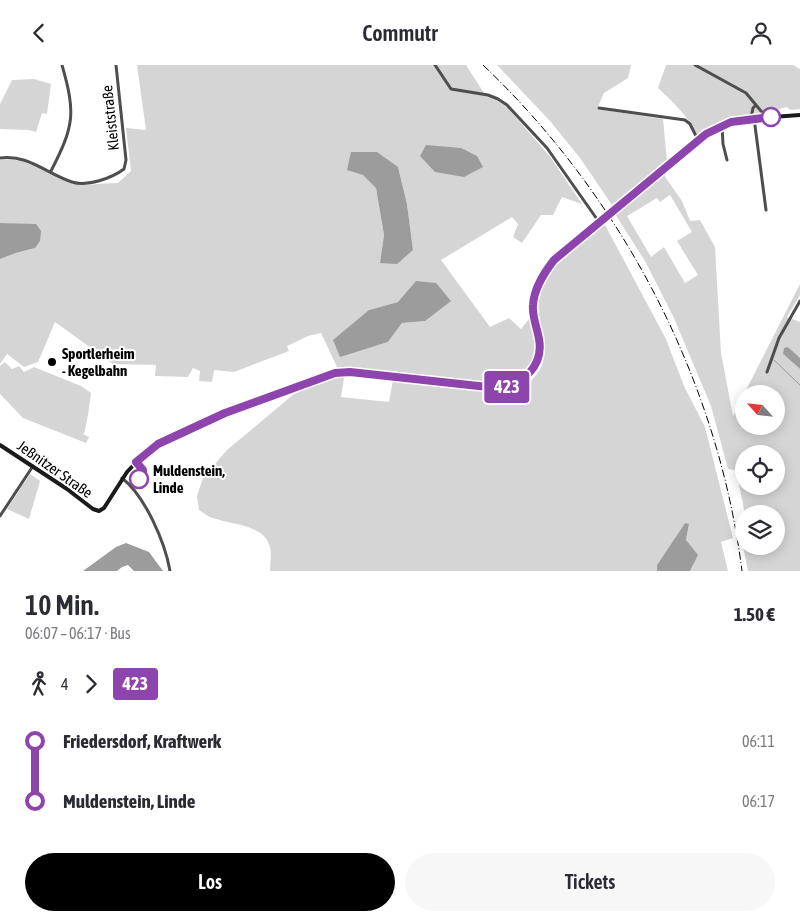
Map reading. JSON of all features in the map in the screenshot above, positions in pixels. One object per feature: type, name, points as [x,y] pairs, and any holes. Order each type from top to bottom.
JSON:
[{"type":"main road","points":[[122,478],[140,458],[158,444],[238,407],[323,376],[342,372],[497,388],[518,383],[531,371],[538,356],[539,339],[532,310],[538,285],[554,260],[698,140],[722,125],[752,118],[800,115]]},
{"type":"main road","name":"Jeßnitzer Straße","points":[[0,445],[98,511],[104,508],[122,478]]},
{"type":"street","points":[[0,158],[14,157],[27,160],[51,171],[67,136],[71,119],[71,98],[62,65]]},
{"type":"street","name":"Kleiststraße","points":[[51,171],[72,182],[82,183],[107,178],[119,173],[125,167],[126,160],[116,65]]},
{"type":"street","points":[[435,65],[451,89],[492,97],[507,105],[547,148],[599,222]]},
{"type":"street","points":[[695,65],[746,93],[766,117]]},
{"type":"street","points":[[756,105],[753,108],[752,118],[766,210]]},
{"type":"street","points":[[599,108],[685,120],[690,124],[698,140]]},
{"type":"street","points":[[722,125],[727,160]]},
{"type":"street","points":[[767,372],[779,337],[800,301]]},
{"type":"street","points":[[0,516],[33,466]]},
{"type":"street","points":[[122,478],[140,496],[164,545],[170,571]]},
{"type":"shaded area","points":[[137,65],[466,65],[486,96],[508,108],[551,158],[582,204],[562,197],[553,215],[541,215],[522,243],[513,237],[518,224],[512,217],[441,260],[490,327],[509,318],[521,329],[529,319],[535,343],[533,359],[519,376],[513,380],[498,384],[338,369],[321,333],[308,336],[287,346],[289,351],[234,372],[214,370],[212,382],[199,381],[200,371],[193,368],[188,377],[155,376],[156,365],[113,364],[55,322],[38,362],[24,367],[7,354],[0,364],[0,259],[35,248],[16,224],[0,223],[0,160],[10,159],[28,163],[73,184],[118,183],[131,171],[126,128],[146,130]],"holes":[[[398,167],[407,204],[413,250],[380,263],[384,235],[376,188],[363,175]],[[398,302],[425,321],[402,323],[388,342],[340,356],[369,310]]]},
{"type":"shaded area","points":[[497,65],[631,65],[628,78],[604,93],[597,109],[663,119],[667,161],[612,205],[580,158],[550,121]]},
{"type":"shaded area","points":[[666,65],[793,65],[800,69],[800,109],[791,110],[786,107],[731,119],[714,126],[698,136],[685,116],[658,88]]},
{"type":"shaded area","points":[[34,79],[51,84],[47,114],[42,113],[36,132],[0,129],[0,104],[12,80]]},
{"type":"shaded area","points":[[426,145],[461,148],[477,156],[483,167],[464,177],[435,172],[420,156]]},
{"type":"shaded area","points":[[351,152],[377,152],[398,167],[407,204],[413,250],[397,264],[380,263],[384,235],[376,188],[363,175],[347,170]]},
{"type":"shaded area","points":[[671,167],[665,174],[665,177],[682,201],[690,221],[700,220],[715,247],[721,353],[733,416],[735,412],[735,435],[785,435],[785,385],[749,385],[800,284],[800,295],[787,317],[800,322],[800,358],[788,347],[783,354],[800,369],[800,571],[748,571],[745,555],[785,555],[785,505],[743,505],[741,495],[785,495],[785,445],[735,445],[735,470],[728,469],[711,406],[673,316],[645,261],[615,214],[623,205]],"holes":[[[670,195],[692,232],[677,241],[698,275],[685,283],[664,247],[651,257],[627,216],[657,198],[660,202]]]},
{"type":"shaded area","points":[[0,223],[36,224],[41,231],[40,241],[35,248],[0,259]]},
{"type":"shaded area","points":[[604,223],[666,339],[684,386],[705,427],[733,538],[721,542],[728,571],[690,571],[693,566],[686,540],[689,525],[685,523],[657,565],[657,571],[270,571],[271,556],[267,539],[254,530],[208,516],[199,510],[197,496],[203,478],[227,450],[294,394],[333,377],[344,378],[341,397],[389,402],[393,380],[516,393],[530,382],[539,371],[543,361],[544,351],[538,301],[544,279],[557,259],[595,228]]},
{"type":"shaded area","points":[[416,281],[436,283],[451,301],[425,321],[402,323],[388,342],[340,357],[333,340],[369,310],[398,302]]},
{"type":"shaded area","points":[[788,347],[800,358],[800,369],[783,354],[784,348]]},
{"type":"shaded area","points":[[5,362],[12,369],[19,366],[24,372],[34,367],[81,386],[91,393],[84,434],[81,433],[89,437],[86,443],[23,418],[0,394],[0,366]]},
{"type":"shaded area","points":[[30,474],[40,481],[29,519],[7,509]]},
{"type":"shaded area","points":[[685,523],[689,524],[686,540],[698,555],[690,571],[657,571],[657,565]]},
{"type":"shaded area","points":[[126,543],[149,552],[163,571],[134,571],[128,565],[117,571],[83,571],[116,547]]},
{"type":"waterway","points":[[774,360],[800,385]]},
{"type":"railway","points":[[483,65],[533,117],[579,173],[620,233],[656,296],[686,362],[711,430],[730,500],[742,571]]},
{"type":"bus line","name":"423","points":[[139,479],[143,470],[136,462],[158,444],[238,407],[335,373],[350,372],[497,388],[518,383],[525,378],[536,364],[540,343],[533,315],[534,299],[542,278],[554,260],[706,134],[731,122],[771,117]]},
{"type":"place","name":"Sportlerheim - Kegelbahn","points":[[52,362]]},
{"type":"place","name":"Muldenstein, Linde","points":[[139,479]]}]
